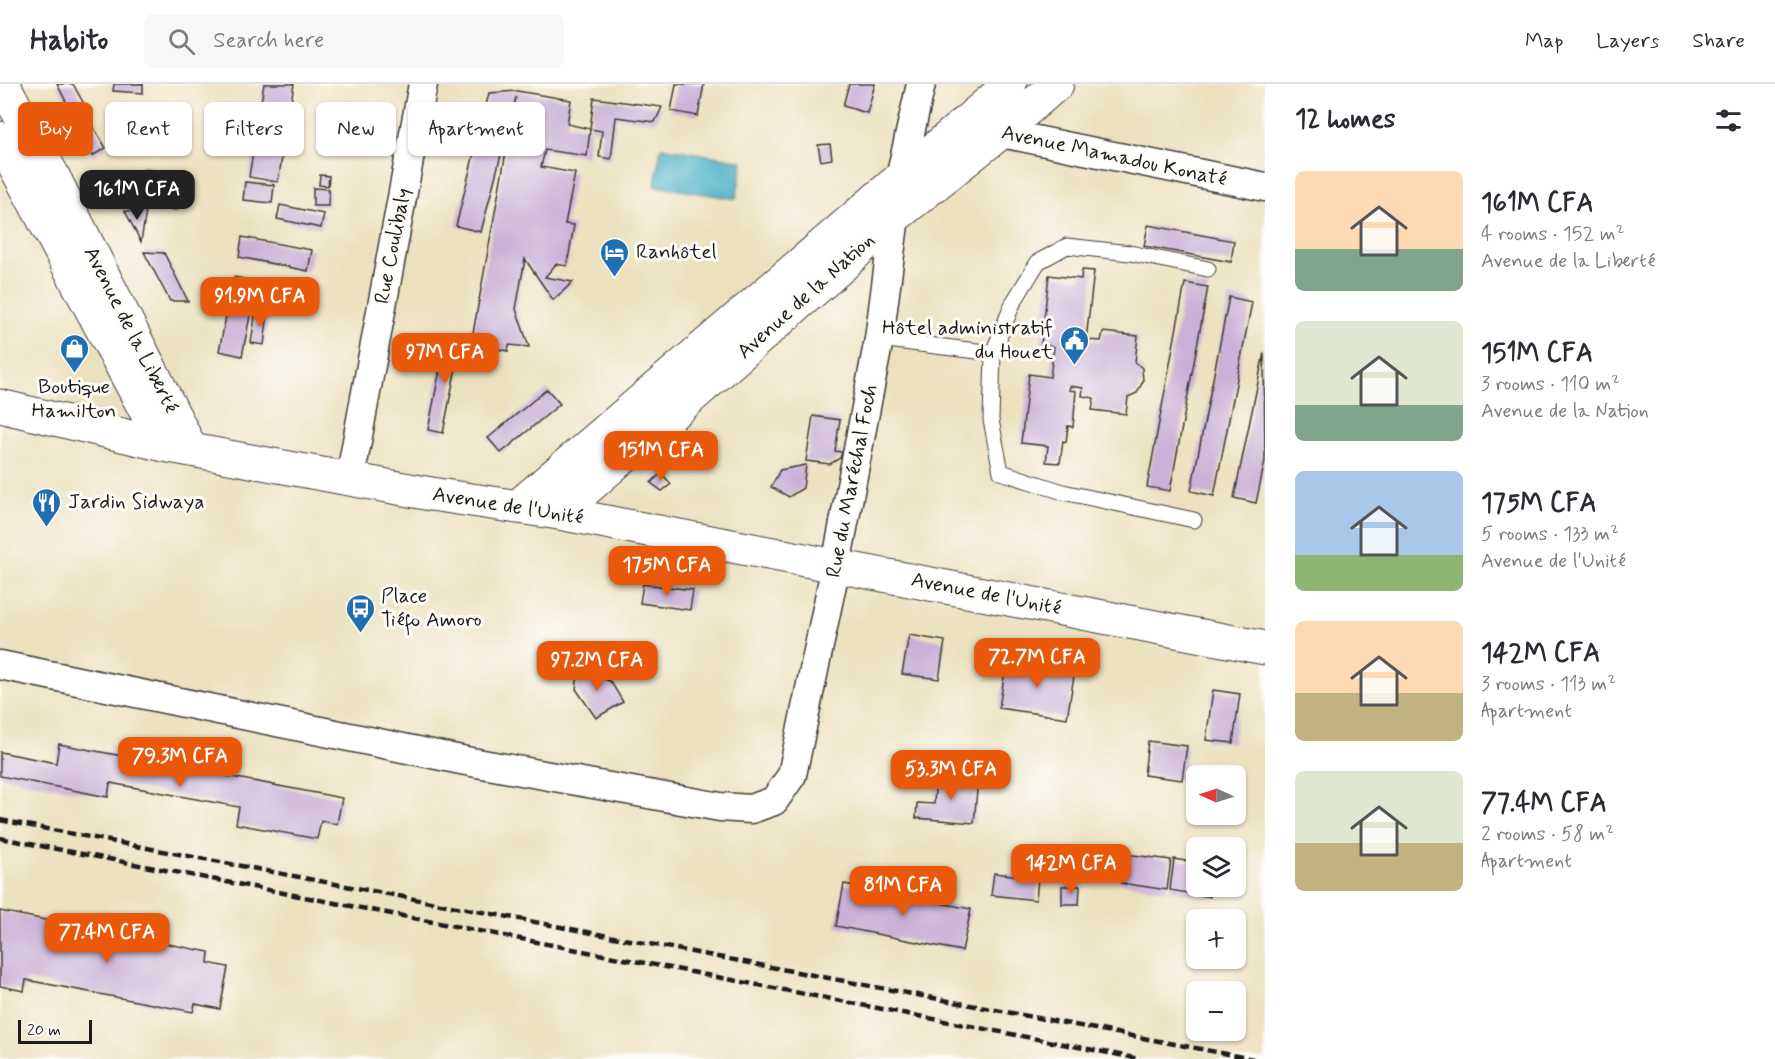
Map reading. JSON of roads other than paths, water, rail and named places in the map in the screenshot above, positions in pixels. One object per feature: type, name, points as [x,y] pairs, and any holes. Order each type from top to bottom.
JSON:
[{"type":"main road","name":"Avenue de la Liberté","points":[[3,84],[52,174],[177,447]]},
{"type":"main road","name":"Avenue de la Nation","points":[[517,507],[1010,84]]},
{"type":"main road","name":"Avenue de la Nation","points":[[559,513],[897,215],[1000,133],[1057,84]]},
{"type":"main road","name":"Avenue de la Liberté","points":[[0,138],[177,447]]},
{"type":"main road","name":"Avenue de l'Unité","points":[[0,406],[177,447],[350,479],[559,513],[1265,648]]},
{"type":"street","name":"Rue Coulibaly","points":[[350,479],[423,84]]},
{"type":"street","name":"Rue du Maréchal Foch","points":[[0,665],[466,761],[720,807],[751,809],[774,801],[792,775],[836,565],[879,339],[897,215],[900,178],[921,84]]},
{"type":"street","name":"Avenue Mamadou Konaté","points":[[964,124],[1265,187]]},
{"type":"lane","points":[[1194,520],[1063,492],[1001,472],[991,420],[993,353],[1013,303],[1038,262],[1067,246],[1130,253],[1208,269]]},
{"type":"lane","points":[[879,339],[993,353]]},
{"type":"water","points":[[661,147],[743,161],[736,199],[655,186]]},
{"type":"railway","points":[[0,820],[1253,1059]]},
{"type":"railway","points":[[0,838],[1140,1059]]},
{"type":"place","name":"Ranhôtel","points":[[615,278]]},
{"type":"place","name":"Hôtel administratif du Houet","points":[[1074,366]]},
{"type":"place","name":"Boutique Hamilton","points":[[74,374]]},
{"type":"place","name":"Jardin Sidwaya","points":[[47,528]]},
{"type":"place","name":"Place Tiéfo Amoro","points":[[360,634]]}]
